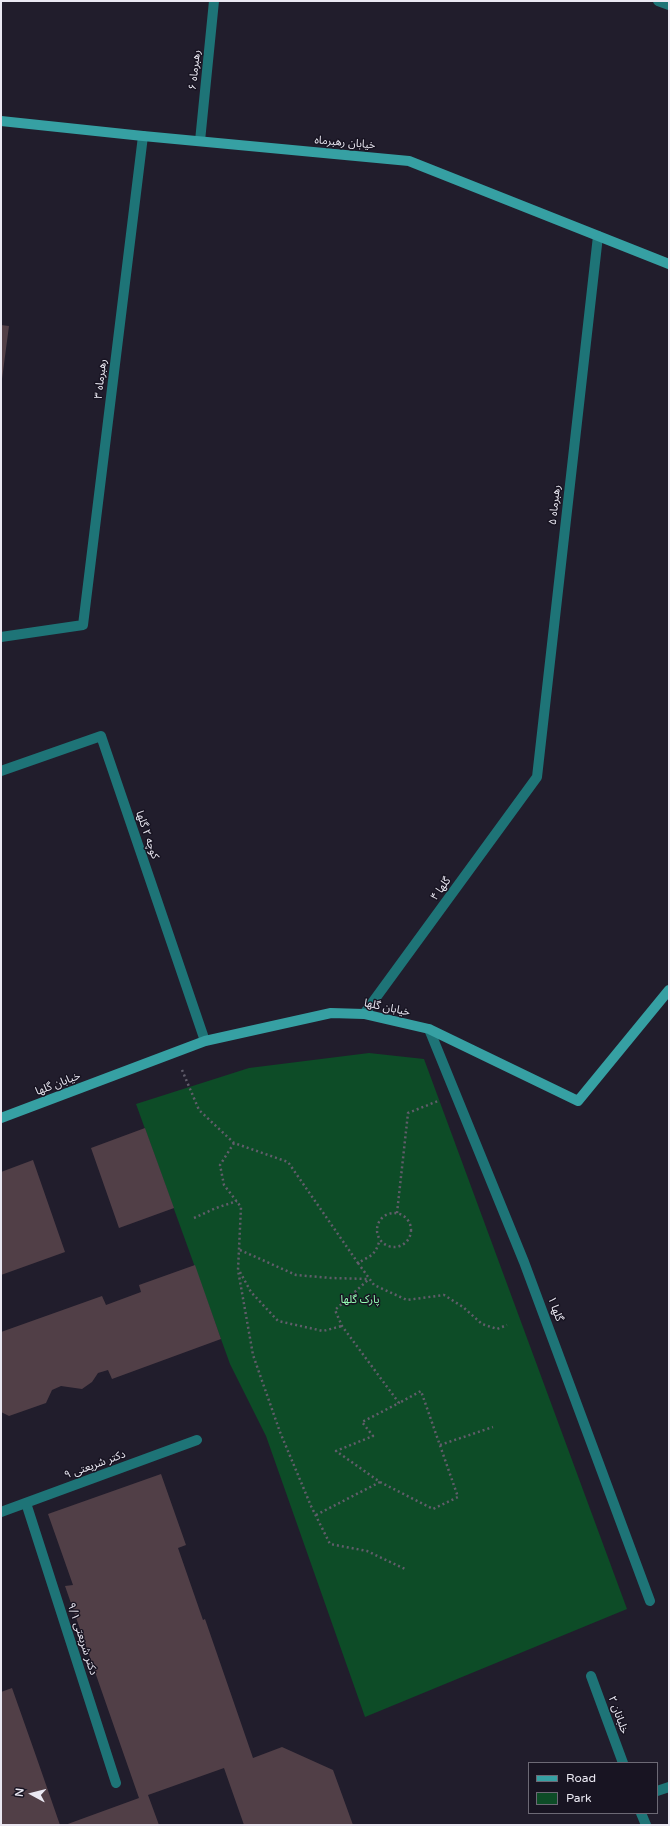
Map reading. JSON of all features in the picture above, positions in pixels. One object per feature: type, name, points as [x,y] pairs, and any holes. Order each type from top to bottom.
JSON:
[{"type":"street","name":"۶ رهبرماه","points":[[200,141],[214,1]]},
{"type":"street","points":[[658,1],[669,5]]},
{"type":"street","name":"خیابان رهبرماه","points":[[1,121],[409,161],[669,264]]},
{"type":"street","name":"۳ رهبرماه","points":[[1,638],[83,625],[143,136]]},
{"type":"street","name":"۵ رهبرماه","points":[[537,777],[598,236]]},
{"type":"street","name":"کوچه ۲ گلها","points":[[1,771],[101,736],[205,1041]]},
{"type":"street","name":"۴ گلها","points":[[364,1014],[537,777]]},
{"type":"street","name":"خیابان گلها","points":[[1,1118],[205,1041],[331,1013],[364,1014],[429,1029],[578,1101],[669,990]]},
{"type":"street","name":"۱ گلها","points":[[429,1029],[524,1262],[650,1601]]},
{"type":"street","name":"دکتر شریعتی ۹","points":[[1,1512],[197,1440]]},
{"type":"street","name":"دکتر شریعتی ۹/۱","points":[[26,1503],[116,1783]]},
{"type":"street","name":"۲ خلبانان","points":[[591,1676],[623,1762]]},
{"type":"street","points":[[658,1791],[669,1787]]},
{"type":"street","points":[[641,1814],[646,1825]]},
{"type":"path","points":[[175,1053],[199,1110],[234,1143],[288,1162],[374,1285],[407,1300],[444,1295],[463,1307],[482,1324],[497,1329],[507,1325]]},
{"type":"path","points":[[397,1213],[408,1113],[456,1094]]},
{"type":"path","points":[[234,1143],[220,1165],[224,1185],[241,1207],[238,1270],[253,1355],[280,1432],[330,1544],[367,1550],[405,1569]]},
{"type":"path","points":[[194,1218],[216,1208],[237,1201]]},
{"type":"path","points":[[391,1213],[397,1213],[407,1218],[410,1222],[412,1228],[409,1239],[400,1247],[395,1248],[384,1244],[380,1240],[377,1229],[381,1219],[391,1213]]},
{"type":"path","points":[[358,1263],[372,1255],[380,1240]]},
{"type":"path","points":[[240,1250],[296,1275],[369,1279]]},
{"type":"path","points":[[238,1270],[251,1292],[278,1321],[323,1331],[342,1326]]},
{"type":"path","points":[[369,1279],[335,1310],[342,1326],[398,1403]]},
{"type":"path","points":[[421,1391],[458,1497],[432,1509],[380,1482],[336,1451],[373,1436],[362,1422],[398,1403],[421,1391]]},
{"type":"path","points":[[440,1445],[493,1427]]},
{"type":"path","points":[[316,1515],[380,1482]]},
{"type":"green space","name":"پارک گلها","points":[[369,1053],[424,1059],[627,1609],[365,1717],[266,1436],[230,1364],[136,1104],[249,1068]]},
{"type":"building","points":[[1,325],[9,326],[2,379],[1,379]]},
{"type":"building","points":[[145,1128],[174,1208],[119,1228],[91,1148]]},
{"type":"building","points":[[33,1160],[65,1252],[1,1275],[1,1172]]},
{"type":"building","points":[[195,1265],[221,1339],[112,1379],[108,1370],[98,1373],[92,1382],[82,1389],[61,1386],[52,1390],[46,1403],[9,1416],[1,1412],[1,1332],[102,1296],[106,1305],[141,1292],[139,1285]]},
{"type":"building","points":[[161,1474],[186,1545],[178,1548],[203,1620],[205,1619],[253,1758],[282,1747],[333,1770],[353,1825],[244,1825],[224,1768],[148,1795],[159,1825],[65,1825],[139,1798],[65,1586],[73,1585],[48,1514]]},
{"type":"building","points":[[12,1688],[60,1825],[1,1825],[1,1692]]}]
